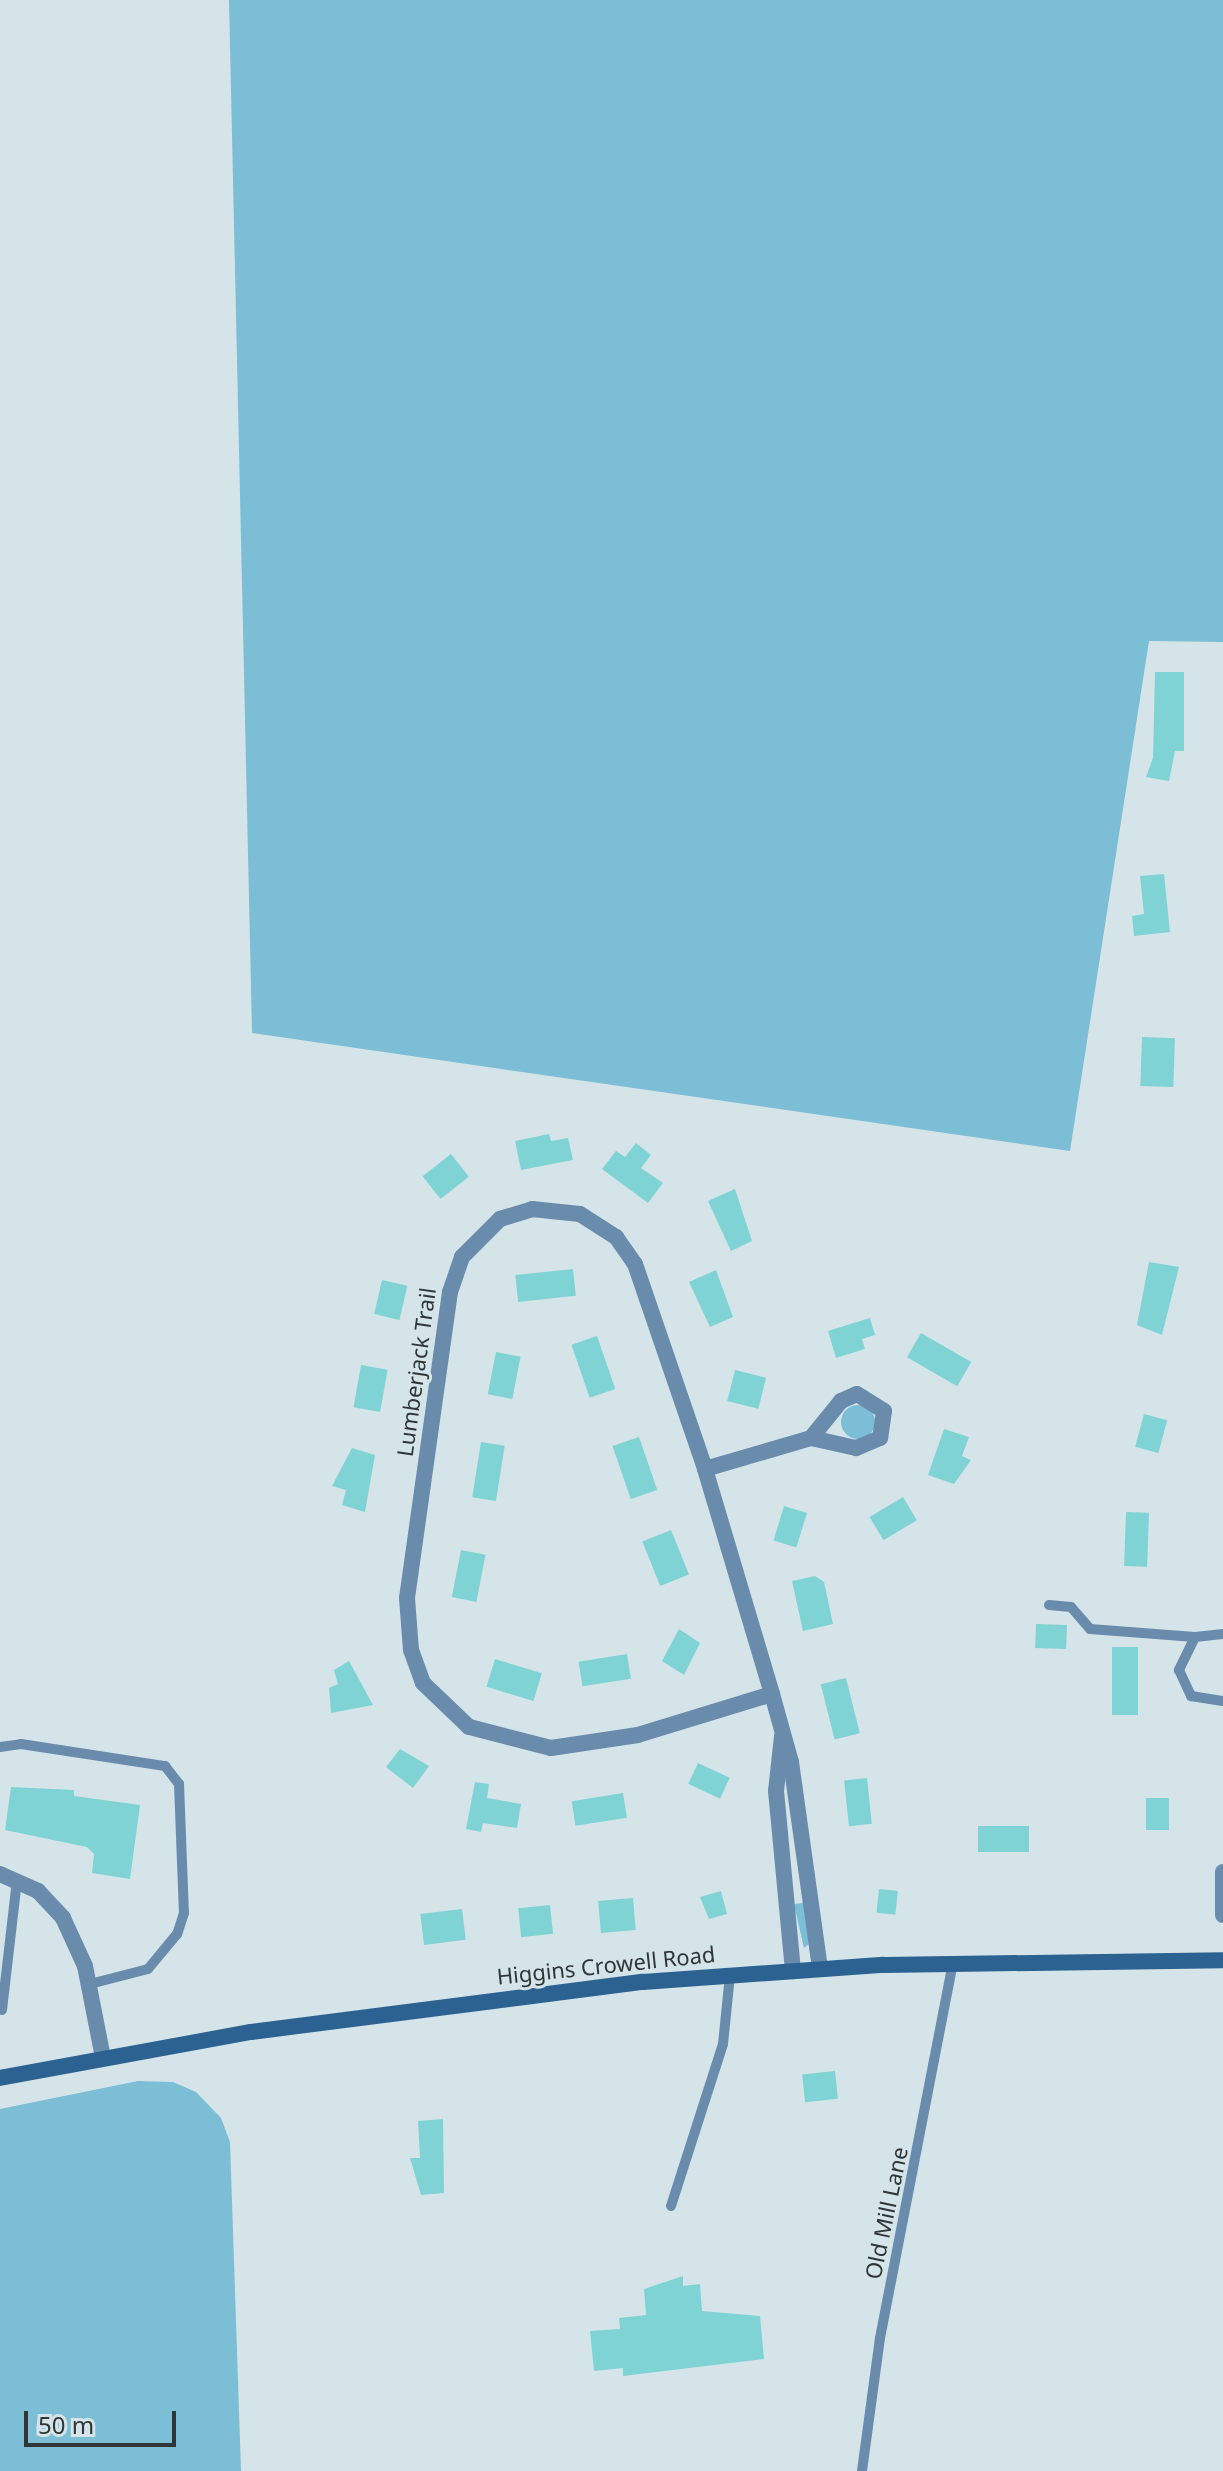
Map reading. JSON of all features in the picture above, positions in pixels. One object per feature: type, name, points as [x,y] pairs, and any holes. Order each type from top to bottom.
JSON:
[{"type":"main road","name":"Higgins Crowell Road","points":[[0,2078],[103,2058],[470,2001],[730,1975],[953,1963],[1223,1960]]},
{"type":"street","name":"Lumberjack Trail","points":[[772,1694],[638,1735],[551,1748],[486,1735],[454,1718],[416,1668],[408,1583],[450,1292],[462,1257],[487,1228],[515,1213],[548,1209],[580,1214],[616,1237],[642,1282],[705,1469],[772,1694],[807,1870],[820,1969]]},
{"type":"street","points":[[705,1469],[811,1438],[865,1448],[880,1438],[884,1411],[873,1398],[848,1396],[811,1438]]},
{"type":"street","name":"Lumberjack Trail","points":[[782,1734],[776,1791],[793,1971]]},
{"type":"street","points":[[784,1873],[807,1870]]},
{"type":"street","points":[[1223,1872],[1223,1915]]},
{"type":"street","points":[[0,1874],[38,1891],[63,1918],[90,1984],[103,2058]]},
{"type":"lane","points":[[1049,1605],[1071,1607],[1090,1629],[1195,1637],[1223,1634]]},
{"type":"lane","points":[[1195,1637],[1180,1658],[1181,1680],[1197,1700],[1223,1701]]},
{"type":"lane","points":[[0,1747],[21,1744],[165,1766],[179,1784],[184,1913],[177,1934],[148,1969],[90,1984]]},
{"type":"lane","points":[[2,2010],[5,1928],[17,1881]]},
{"type":"lane","name":"Old Mill Lane","points":[[862,2471],[880,2338],[953,1963]]},
{"type":"lane","points":[[671,2206],[723,2044],[730,1975]]},
{"type":"shaded area","points":[[229,0],[1223,0],[1223,642],[1149,641],[1070,1151],[252,1033]]},
{"type":"shaded area","points":[[858,1405],[870,1410],[875,1422],[870,1434],[858,1439],[846,1434],[841,1422],[846,1410]]},
{"type":"shaded area","points":[[803,1903],[809,1944],[804,1948],[794,1904]]},
{"type":"shaded area","points":[[138,2081],[173,2082],[196,2092],[221,2118],[230,2142],[241,2471],[0,2471],[0,2109]]},
{"type":"building","points":[[1155,672],[1184,672],[1184,751],[1175,751],[1169,781],[1146,777],[1153,758]]},
{"type":"building","points":[[1164,874],[1170,932],[1134,936],[1132,916],[1144,914],[1140,876]]},
{"type":"building","points":[[1142,1037],[1175,1038],[1173,1087],[1140,1086]]},
{"type":"building","points":[[549,1134],[551,1141],[568,1138],[573,1160],[521,1170],[515,1141]]},
{"type":"building","points":[[636,1143],[651,1155],[641,1168],[663,1183],[648,1203],[602,1169],[616,1151],[625,1157]]},
{"type":"building","points":[[451,1154],[469,1177],[440,1199],[423,1176]]},
{"type":"building","points":[[735,1189],[752,1241],[731,1251],[708,1201]]},
{"type":"building","points":[[1149,1262],[1179,1267],[1162,1335],[1137,1325]]},
{"type":"building","points":[[573,1269],[576,1296],[518,1302],[515,1275]]},
{"type":"building","points":[[716,1270],[733,1317],[710,1327],[689,1282]]},
{"type":"building","points":[[382,1280],[407,1286],[399,1320],[374,1314]]},
{"type":"building","points":[[870,1318],[875,1335],[862,1339],[865,1349],[836,1358],[828,1331]]},
{"type":"building","points":[[921,1333],[971,1362],[957,1386],[907,1357]]},
{"type":"building","points":[[597,1336],[615,1389],[590,1398],[571,1345]]},
{"type":"building","points":[[496,1352],[521,1357],[512,1399],[488,1394]]},
{"type":"building","points":[[361,1365],[388,1370],[380,1412],[354,1407]]},
{"type":"building","points":[[735,1370],[766,1378],[758,1409],[727,1401]]},
{"type":"building","points":[[1144,1414],[1167,1420],[1158,1453],[1135,1447]]},
{"type":"building","points":[[944,1429],[969,1437],[962,1456],[971,1460],[954,1484],[928,1475]]},
{"type":"building","points":[[639,1437],[657,1490],[631,1499],[613,1446]]},
{"type":"building","points":[[481,1442],[505,1446],[496,1501],[472,1497]]},
{"type":"building","points":[[352,1448],[375,1455],[365,1512],[342,1505],[346,1490],[332,1486]]},
{"type":"building","points":[[903,1497],[917,1520],[883,1540],[870,1517]]},
{"type":"building","points":[[784,1506],[807,1513],[796,1547],[773,1540]]},
{"type":"building","points":[[1126,1512],[1149,1513],[1147,1567],[1124,1566]]},
{"type":"building","points":[[671,1530],[689,1575],[660,1586],[642,1542]]},
{"type":"building","points":[[461,1550],[486,1555],[476,1602],[452,1597]]},
{"type":"building","points":[[815,1576],[824,1582],[833,1624],[803,1631],[792,1581]]},
{"type":"building","points":[[1036,1624],[1067,1625],[1066,1649],[1035,1648]]},
{"type":"building","points":[[679,1629],[700,1643],[684,1675],[662,1661]]},
{"type":"building","points":[[1112,1647],[1138,1647],[1138,1715],[1112,1715]]},
{"type":"building","points":[[627,1654],[631,1679],[583,1686],[579,1662]]},
{"type":"building","points":[[495,1659],[542,1673],[533,1701],[487,1687]]},
{"type":"building","points":[[349,1661],[373,1705],[331,1713],[329,1688],[338,1684],[334,1670]]},
{"type":"building","points":[[846,1678],[860,1733],[835,1740],[821,1684]]},
{"type":"building","points":[[400,1749],[429,1766],[413,1788],[386,1767]]},
{"type":"building","points":[[698,1763],[730,1778],[720,1799],[688,1784]]},
{"type":"building","points":[[867,1778],[872,1824],[849,1826],[844,1780]]},
{"type":"building","points":[[475,1782],[489,1784],[487,1798],[521,1804],[517,1828],[483,1823],[481,1832],[466,1829]]},
{"type":"building","points":[[11,1787],[74,1790],[74,1796],[140,1805],[130,1879],[92,1873],[94,1854],[87,1847],[5,1830]]},
{"type":"building","points":[[623,1793],[627,1818],[576,1826],[572,1801]]},
{"type":"building","points":[[1146,1798],[1169,1798],[1169,1830],[1146,1830]]},
{"type":"building","points":[[978,1826],[1029,1826],[1029,1852],[978,1852]]},
{"type":"building","points":[[879,1889],[898,1891],[895,1915],[876,1913]]},
{"type":"building","points":[[721,1891],[727,1914],[709,1919],[700,1897]]},
{"type":"building","points":[[633,1898],[636,1930],[601,1933],[598,1901]]},
{"type":"building","points":[[550,1905],[553,1934],[521,1937],[518,1908]]},
{"type":"building","points":[[462,1909],[466,1940],[424,1945],[420,1914]]},
{"type":"building","points":[[835,2071],[838,2099],[805,2102],[802,2074]]},
{"type":"building","points":[[443,2119],[444,2193],[421,2195],[410,2158],[420,2158],[418,2121]]},
{"type":"building","points":[[683,2276],[683,2286],[700,2284],[702,2311],[760,2316],[764,2359],[623,2376],[623,2368],[594,2371],[590,2331],[620,2329],[619,2318],[646,2315],[644,2289]]}]
